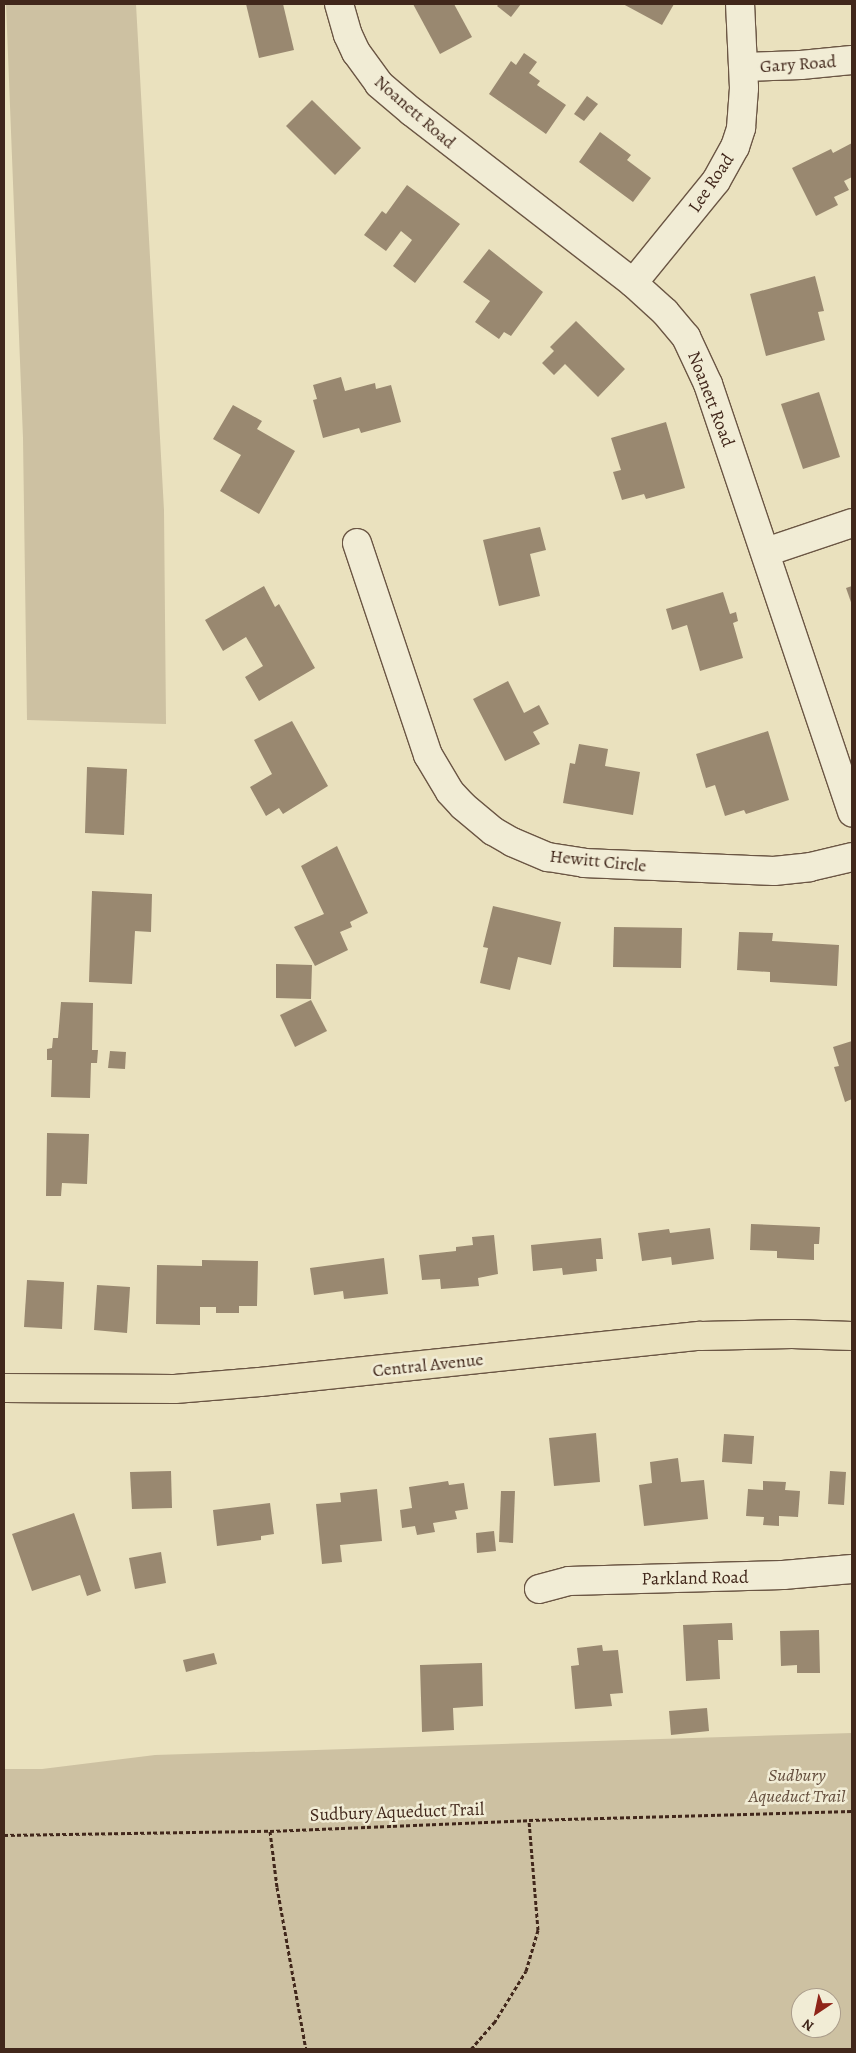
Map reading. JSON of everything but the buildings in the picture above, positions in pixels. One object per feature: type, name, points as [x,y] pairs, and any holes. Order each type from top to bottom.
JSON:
[{"type":"main road","name":"Central Avenue","points":[[4,1388],[97,1390],[183,1388],[260,1382],[701,1336],[792,1334],[852,1336]]},
{"type":"street","name":"Noanett Road","points":[[339,4],[348,35],[356,52],[379,84],[412,112],[632,283],[676,325],[702,368],[766,552],[852,812]]},
{"type":"street","name":"Lee Road","points":[[632,283],[703,198],[727,164],[741,128],[744,67],[740,4]]},
{"type":"street","name":"Gary Road","points":[[744,67],[801,65],[852,60]]},
{"type":"street","points":[[766,552],[852,523]]},
{"type":"street","name":"Hewitt Circle","points":[[357,543],[428,755],[450,792],[463,806],[493,830],[512,842],[548,857],[584,863],[774,871],[810,867],[852,857]]},
{"type":"street","name":"Parkland Road","points":[[539,1589],[569,1581],[783,1575],[852,1569]]},
{"type":"path","name":"Sudbury Aqueduct Trail","points":[[4,1834],[270,1830],[529,1820],[852,1811]]},
{"type":"path","points":[[471,2049],[494,2024],[526,1971],[538,1930],[529,1820]]},
{"type":"path","points":[[270,1830],[276,1887],[306,2049]]},
{"type":"green space","points":[[6,4],[136,4],[164,510],[166,724],[27,720],[23,438]]},
{"type":"green space","points":[[852,1733],[852,2049],[4,2049],[4,1769],[42,1769],[155,1755]]}]
